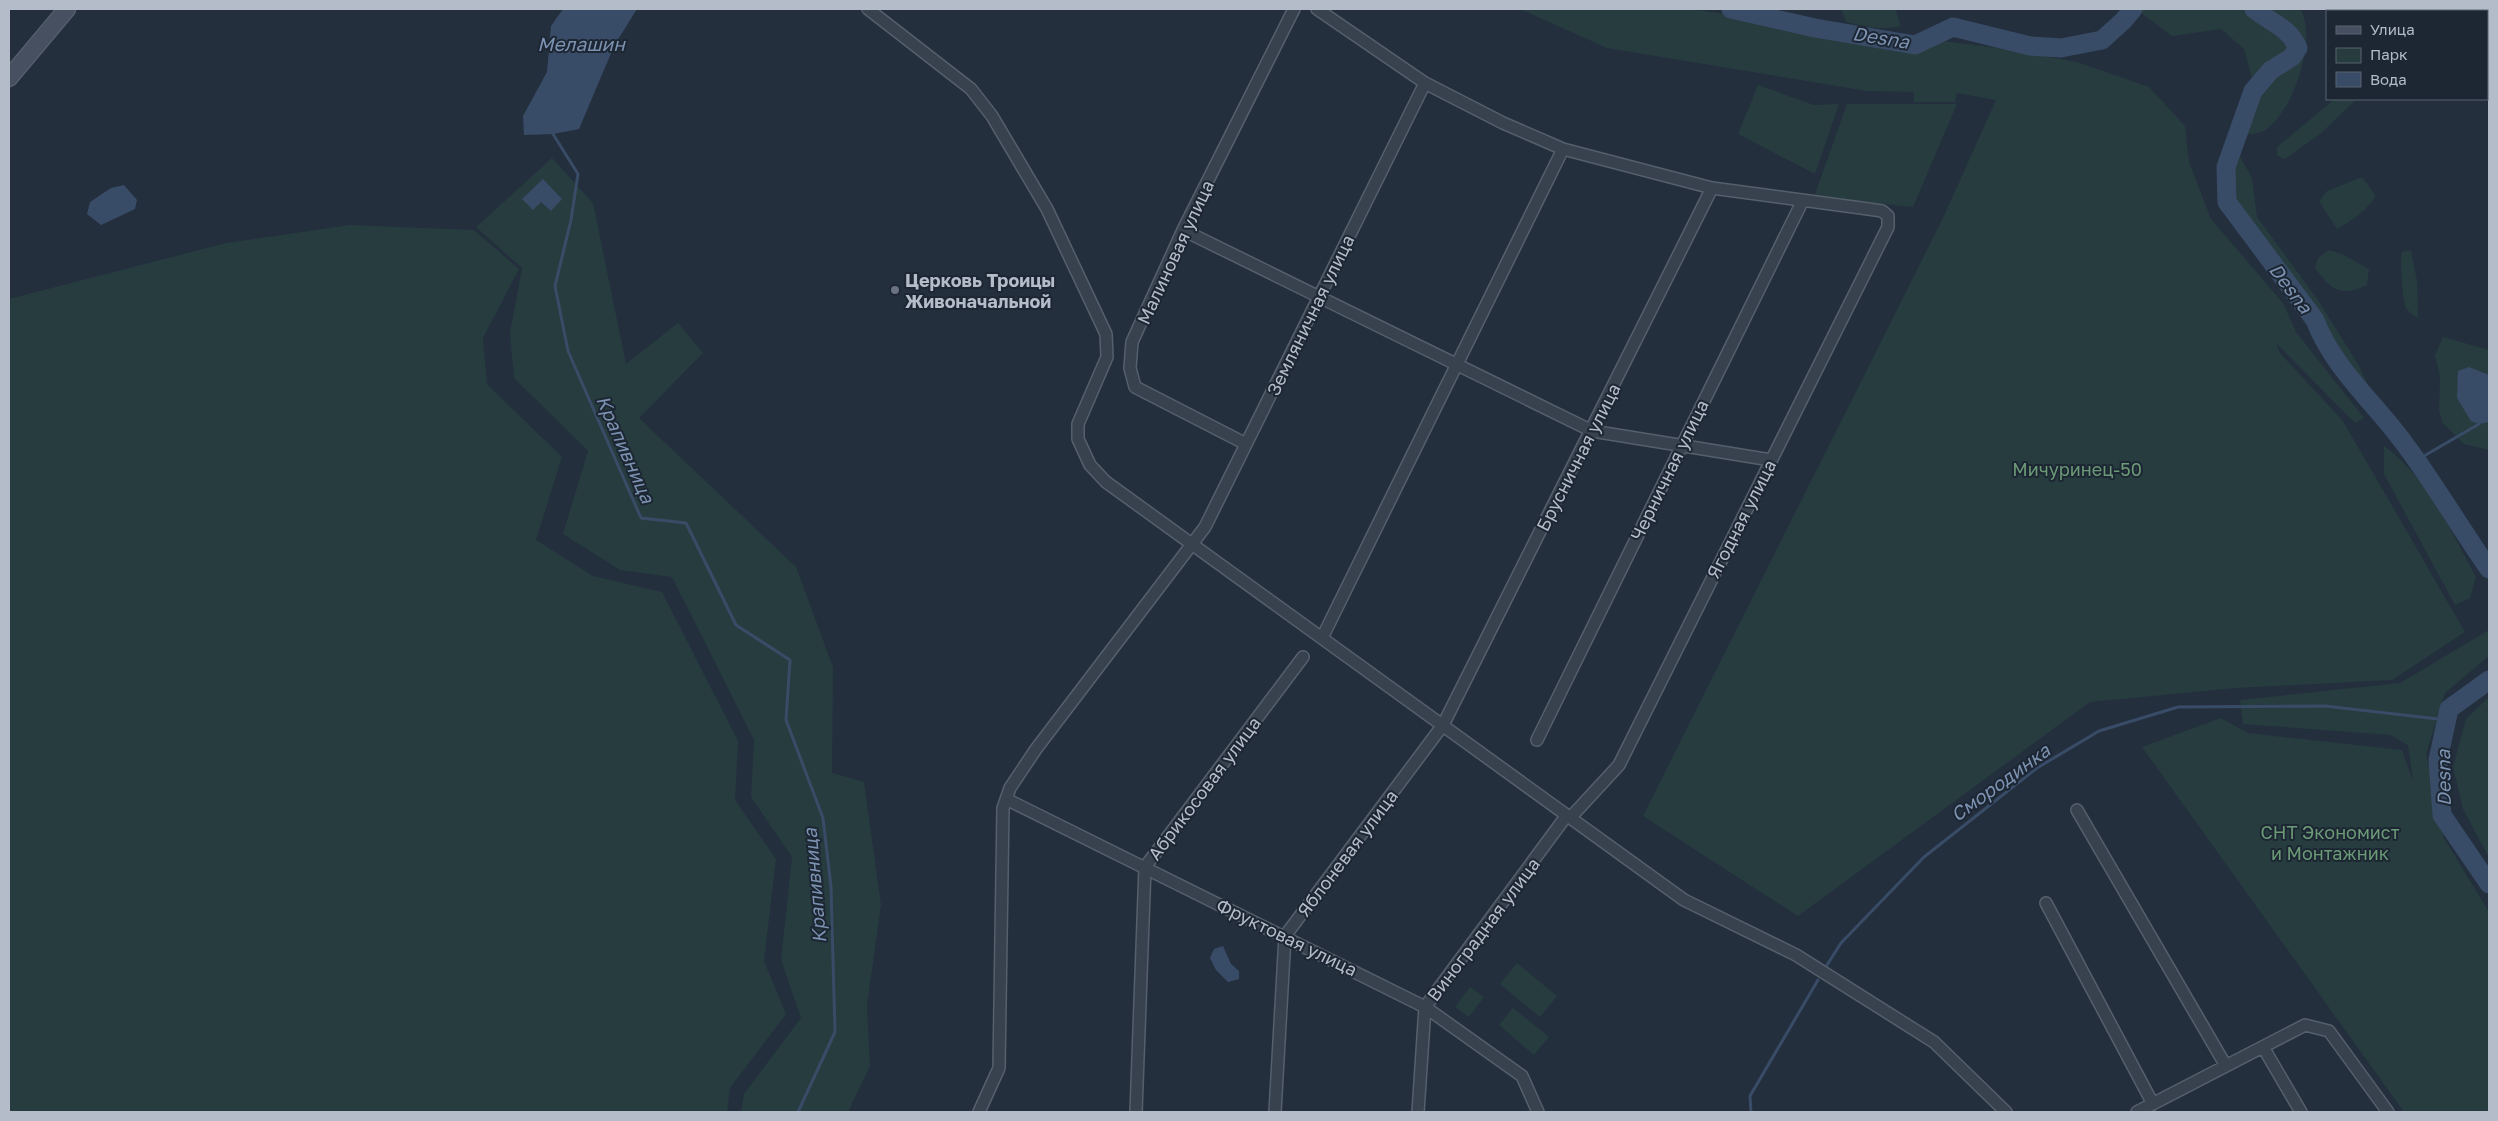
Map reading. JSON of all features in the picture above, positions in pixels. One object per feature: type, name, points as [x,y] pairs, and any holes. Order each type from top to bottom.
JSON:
[{"type":"street","points":[[9,78],[67,9]]},
{"type":"street","points":[[868,9],[971,89],[992,116],[1047,209],[1106,334],[1107,357],[1078,424],[1078,439],[1090,465],[1106,482],[1684,900],[1796,955],[1934,1042],[2006,1112]]},
{"type":"street","name":"Малиновая улица","points":[[1246,444],[1135,387],[1130,368],[1132,342],[1184,230],[1294,9]]},
{"type":"street","points":[[1317,9],[1425,83],[1503,123],[1563,149],[1712,188],[1803,200]]},
{"type":"street","name":"Земляничная улица","points":[[1192,544],[1205,527],[1425,83]]},
{"type":"street","points":[[1322,638],[1563,149]]},
{"type":"street","name":"Брусничная улица","points":[[1443,725],[1592,431],[1712,188]]},
{"type":"street","name":"Ягодная улица","points":[[1569,816],[1619,765],[1888,227],[1888,216],[1882,211],[1803,200]]},
{"type":"street","name":"Черничная улица","points":[[1537,740],[1680,446],[1803,200]]},
{"type":"street","points":[[1184,230],[1592,431],[1770,460]]},
{"type":"street","points":[[979,1112],[999,1068],[1003,808],[1006,799],[1036,749],[1192,544]]},
{"type":"street","name":"Абрикосовая улица","points":[[1136,1112],[1145,867],[1303,657]]},
{"type":"street","name":"Яблоневая улица","points":[[1285,936],[1443,725]]},
{"type":"street","name":"Фруктовая улица","points":[[1006,799],[1425,1007],[1522,1076],[1538,1112]]},
{"type":"street","points":[[2078,810],[2226,1066]]},
{"type":"street","name":"Виноградная улица","points":[[1418,1112],[1425,1007],[1569,816]]},
{"type":"street","points":[[2046,903],[2153,1104]]},
{"type":"street","points":[[1275,1112],[1285,936]]},
{"type":"street","points":[[2140,1112],[2306,1025],[2329,1031],[2388,1112]]},
{"type":"street","points":[[2262,1047],[2301,1112]]},
{"type":"green space","name":"Мичуринец-50","points":[[1520,9],[1688,9],[1998,48],[2077,62],[2149,87],[2185,126],[2189,162],[2211,219],[2283,303],[2296,332],[2364,418],[2355,423],[2276,343],[2280,353],[2343,421],[2465,632],[2392,680],[2236,688],[2090,702],[1798,916],[1643,816],[1943,218],[1996,100],[1957,93],[1955,102],[1914,102],[1914,92],[1867,91],[1607,48]]},
{"type":"green space","points":[[1841,9],[1895,9],[1901,26],[1880,28],[1846,22]]},
{"type":"green space","points":[[2142,9],[2300,9],[2305,22],[2306,38],[2300,74],[2293,93],[2274,122],[2262,132],[2242,135],[2256,93],[2244,49],[2221,29],[2172,36],[2140,12]]},
{"type":"green space","points":[[1758,85],[1814,105],[1839,104],[1815,174],[1738,134]]},
{"type":"green space","points":[[2334,100],[2356,100],[2320,134],[2285,159],[2277,155],[2277,147]]},
{"type":"green space","points":[[1847,104],[1957,104],[1913,207],[1814,197]]},
{"type":"green space","points":[[2238,153],[2252,178],[2257,217],[2318,300],[2359,366],[2373,396],[2368,407],[2351,384],[2317,317],[2230,201],[2229,170],[2232,158]]},
{"type":"green space","points":[[552,158],[593,203],[626,364],[678,323],[703,353],[639,418],[796,567],[833,667],[832,773],[864,782],[881,905],[867,1005],[870,1066],[848,1112],[741,1112],[744,1094],[801,1018],[781,960],[792,857],[751,797],[754,740],[672,577],[620,570],[563,534],[588,451],[514,378],[510,333],[522,268],[476,227]]},
{"type":"green space","points":[[2362,177],[2376,196],[2359,215],[2337,229],[2319,201],[2327,191]]},
{"type":"green space","points":[[350,225],[474,230],[519,269],[483,338],[487,384],[562,457],[536,540],[593,576],[662,592],[738,741],[735,800],[776,859],[764,961],[786,1014],[730,1088],[727,1112],[9,1112],[9,299],[226,243]]},
{"type":"green space","points":[[2329,250],[2342,254],[2369,269],[2367,285],[2350,291],[2343,291],[2337,290],[2326,282],[2315,268],[2318,258]]},
{"type":"green space","points":[[2411,250],[2417,281],[2418,318],[2406,308],[2402,289],[2402,252]]},
{"type":"green space","points":[[2443,337],[2489,350],[2489,450],[2464,444],[2443,423],[2439,411],[2440,377],[2435,355]]},
{"type":"green space","points":[[2384,446],[2413,473],[2426,489],[2447,523],[2476,577],[2470,598],[2455,605],[2384,474]]},
{"type":"green space","name":"СНТ Экономист и Монтажник","points":[[2489,630],[2489,656],[2445,693],[2426,754],[2444,838],[2489,912],[2489,1112],[2404,1112],[2142,747],[2221,718],[2248,733],[2402,750],[2413,781],[2408,745],[2390,735],[2243,724],[2240,700],[2400,683]]},
{"type":"green space","points":[[2489,697],[2489,858],[2463,809],[2453,767],[2466,719]]},
{"type":"green space","points":[[1517,963],[1557,996],[1540,1017],[1500,984]]},
{"type":"green space","points":[[1470,987],[1484,997],[1469,1017],[1455,1007]]},
{"type":"green space","points":[[1513,1008],[1549,1037],[1534,1055],[1499,1025]]},
{"type":"water","name":"Мелашин","points":[[563,9],[637,9],[614,46],[579,129],[553,134],[524,135],[523,116],[547,72],[551,26]]},
{"type":"water","points":[[543,179],[562,199],[551,211],[541,202],[533,210],[522,199]]},
{"type":"water","points":[[124,185],[137,200],[135,209],[101,225],[87,214],[90,202],[111,188]]},
{"type":"water","points":[[2469,367],[2489,375],[2489,422],[2479,424],[2471,421],[2457,398],[2458,371]]},
{"type":"water","points":[[1223,946],[1231,964],[1239,971],[1239,979],[1228,982],[1216,970],[1210,958],[1214,949]]},
{"type":"waterway","name":"Desna","points":[[1731,9],[1815,28],[1915,45],[1953,27],[2030,46],[2061,48],[2102,40],[2133,9]]},
{"type":"waterway","name":"Desna","points":[[2254,9],[2285,30],[2298,48],[2292,57],[2271,70],[2253,91],[2226,167],[2227,202],[2315,320],[2332,354],[2415,459],[2489,569]]},
{"type":"waterway","name":"Крапивница","points":[[553,134],[578,174],[571,220],[555,286],[568,351],[641,518],[686,523],[736,625],[790,660],[786,720],[823,818],[831,887],[835,1032],[798,1112]]},
{"type":"waterway","points":[[2417,460],[2479,424],[2480,420]]},
{"type":"waterway","name":"Desna","points":[[2489,680],[2449,709],[2438,760],[2442,815],[2489,884]]},
{"type":"waterway","name":"Смородинка","points":[[1827,965],[1841,943],[1924,857],[2037,768],[2099,731],[2178,707],[2325,706],[2447,720]]},
{"type":"waterway","name":"Смородинка","points":[[1751,1112],[1750,1096],[1818,980]]},
{"type":"place","name":"Церковь Троицы Живоначальной","points":[[895,290]]}]
